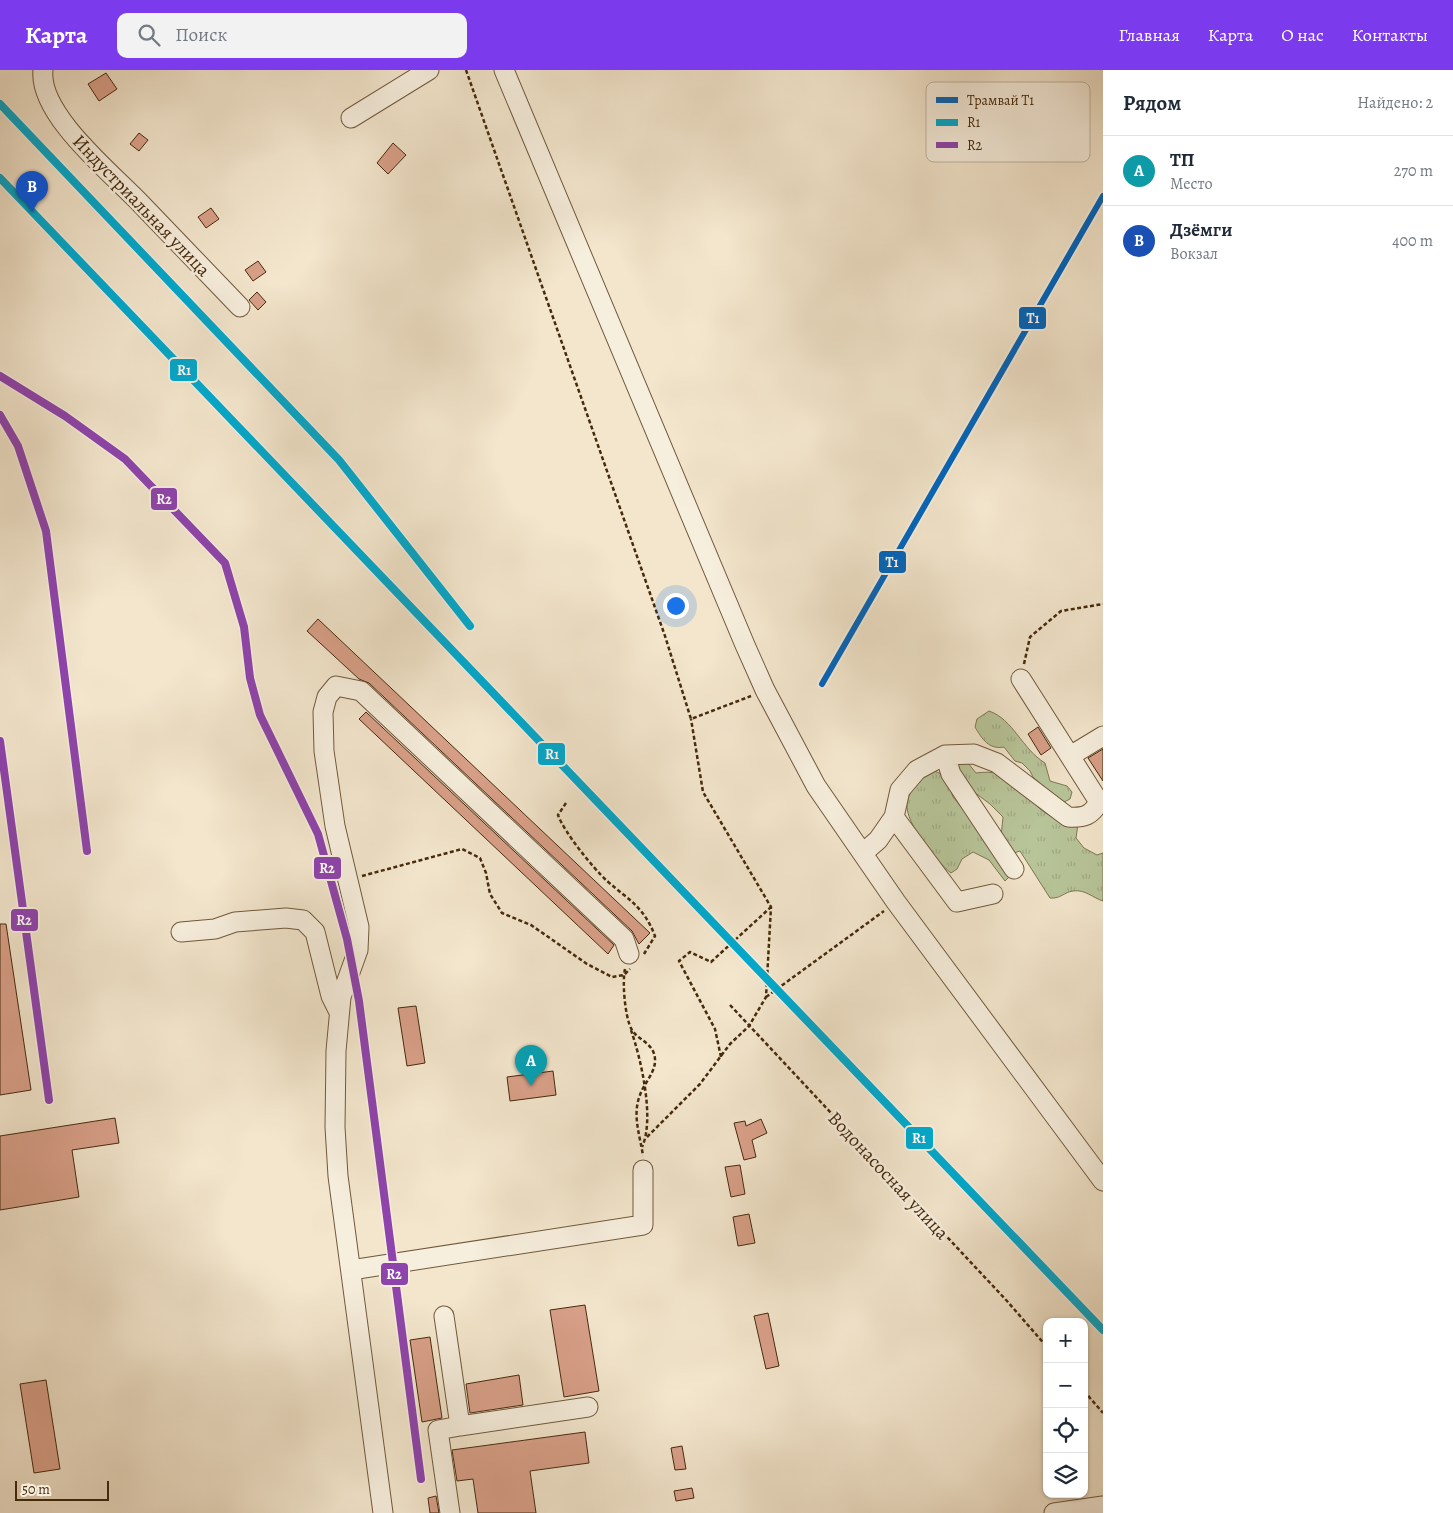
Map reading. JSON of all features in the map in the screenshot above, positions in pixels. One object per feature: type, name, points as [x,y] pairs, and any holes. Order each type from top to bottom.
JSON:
[{"type":"street","name":"Индустриальная улица","points":[[43,70],[45,87],[57,114],[96,162],[133,195],[240,307]]},
{"type":"street","points":[[351,118],[429,70]]},
{"type":"street","points":[[504,70],[765,690],[816,786],[896,902],[1103,1181]]},
{"type":"street","points":[[863,853],[878,840],[894,817],[900,790],[916,770],[945,755],[974,754],[997,763],[1068,817],[1082,818],[1093,813],[1099,802],[1021,679]]},
{"type":"street","points":[[383,1513],[338,1176],[335,1126],[339,1012],[341,997],[358,950],[359,927],[335,826],[324,751],[322,712],[326,696],[336,686],[361,691],[624,939],[636,958]]},
{"type":"street","points":[[1070,756],[1103,736]]},
{"type":"street","points":[[945,755],[951,774],[1014,869]]},
{"type":"street","points":[[894,817],[957,902],[993,894]]},
{"type":"street","points":[[181,932],[215,929],[235,922],[286,918],[303,920],[315,932],[331,996],[339,1012]]},
{"type":"street","points":[[351,1270],[643,1225],[644,1170]]},
{"type":"street","points":[[444,1316],[460,1426]]},
{"type":"street","points":[[450,1513],[438,1430],[588,1407]]},
{"type":"street","points":[[1054,1513],[1103,1506]]},
{"type":"path","points":[[466,70],[665,636],[691,719],[703,792],[771,907],[766,997]]},
{"type":"path","points":[[1021,679],[1030,637],[1061,611],[1103,604]]},
{"type":"path","points":[[691,719],[765,690]]},
{"type":"path","points":[[566,802],[558,815],[562,826],[605,879],[630,899],[648,918],[655,936],[649,950],[636,958],[624,976],[631,1029],[639,1054],[645,1085],[646,1137],[642,1148]]},
{"type":"path","points":[[348,880],[462,849],[480,858],[486,873],[490,894],[502,912],[531,925],[587,964],[612,977],[624,976]]},
{"type":"path","points":[[646,1137],[700,1084],[749,1026],[766,997],[896,902]]},
{"type":"path","points":[[721,1057],[715,1029],[679,961],[690,952],[711,962],[771,907]]},
{"type":"path","points":[[624,976],[636,958]]},
{"type":"path","name":"Водонасосная улица","points":[[730,1005],[1008,1301],[1043,1342]]},
{"type":"path","points":[[631,1029],[650,1045],[655,1059],[651,1074],[639,1095],[636,1118],[644,1170]]},
{"type":"path","points":[[1088,1396],[1103,1413]]},
{"type":"green space","points":[[989,711],[1005,721],[1030,750],[1045,763],[1050,781],[1067,786],[1072,792],[1070,799],[1062,803],[1033,777],[1022,763],[1015,761],[1004,747],[994,747],[986,743],[975,727],[977,719]]},
{"type":"green space","points":[[956,763],[968,763],[976,773],[988,772],[1006,777],[1043,811],[1057,819],[1078,824],[1076,838],[1084,848],[1097,855],[1103,853],[1103,901],[1085,892],[1077,891],[1050,898],[1020,851],[1011,854],[1001,837],[1003,817],[990,804],[966,786]]},
{"type":"green space","points":[[932,770],[946,776],[953,797],[988,839],[1010,876],[1005,881],[989,860],[973,852],[962,859],[957,869],[951,873],[938,860],[916,831],[908,812],[908,798],[919,780]]},
{"type":"building","points":[[106,73],[117,89],[99,101],[88,84]]},
{"type":"building","points":[[139,133],[148,140],[139,151],[130,144]]},
{"type":"building","points":[[393,143],[406,155],[388,174],[377,163]]},
{"type":"building","points":[[211,208],[219,219],[206,228],[198,217]]},
{"type":"building","points":[[258,261],[266,272],[253,281],[245,270]]},
{"type":"building","points":[[257,292],[266,302],[258,310],[249,300]]},
{"type":"building","points":[[318,619],[650,933],[639,944],[632,931],[369,683],[359,679],[307,631]]},
{"type":"building","points":[[366,712],[614,945],[608,954],[359,719]]},
{"type":"building","points":[[1038,727],[1051,748],[1041,755],[1028,734]]},
{"type":"building","points":[[1103,749],[1103,781],[1088,758]]},
{"type":"building","points":[[0,924],[6,924],[31,1090],[0,1095]]},
{"type":"building","points":[[416,1006],[425,1063],[407,1066],[398,1008]]},
{"type":"building","points":[[553,1071],[556,1095],[510,1101],[507,1077]]},
{"type":"building","points":[[115,1118],[119,1143],[72,1150],[79,1197],[0,1210],[0,1136]]},
{"type":"building","points":[[761,1119],[767,1133],[752,1140],[756,1157],[744,1160],[734,1123],[745,1121],[746,1126]]},
{"type":"building","points":[[740,1165],[745,1194],[731,1197],[725,1167]]},
{"type":"building","points":[[749,1214],[755,1243],[738,1246],[733,1217]]},
{"type":"building","points":[[585,1305],[599,1391],[564,1397],[550,1310]]},
{"type":"building","points":[[768,1313],[779,1366],[766,1369],[754,1316]]},
{"type":"building","points":[[430,1337],[442,1418],[422,1422],[410,1340]]},
{"type":"building","points":[[519,1375],[523,1405],[470,1413],[466,1384]]},
{"type":"building","points":[[46,1380],[60,1469],[34,1473],[20,1384]]},
{"type":"building","points":[[585,1432],[589,1463],[530,1471],[536,1513],[478,1513],[473,1479],[457,1481],[452,1450]]},
{"type":"building","points":[[682,1446],[686,1469],[675,1470],[671,1448]]},
{"type":"building","points":[[692,1488],[694,1498],[676,1501],[674,1491]]},
{"type":"building","points":[[436,1496],[439,1513],[430,1513],[428,1498]]},
{"type":"tram line","name":"T1","points":[[822,684],[1103,196]]},
{"type":"transit line","name":"R1","points":[[0,104],[339,460],[470,626]]},
{"type":"transit line","name":"R1","points":[[0,178],[1103,1330]]},
{"type":"transit line","name":"R2","points":[[0,376],[65,416],[125,459],[225,563],[244,627],[250,678],[260,715],[318,834],[347,939],[359,1001],[421,1479]]},
{"type":"transit line","name":"R2","points":[[0,415],[18,446],[46,531],[87,851]]},
{"type":"transit line","name":"R2","points":[[0,741],[49,1100]]},
{"type":"place","name":"Дзёмги","points":[[32,212]]},
{"type":"place","name":"ТП","points":[[531,1086]]}]
